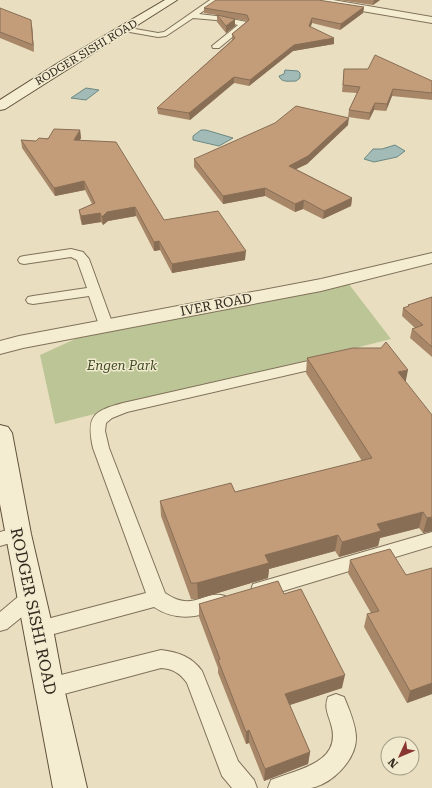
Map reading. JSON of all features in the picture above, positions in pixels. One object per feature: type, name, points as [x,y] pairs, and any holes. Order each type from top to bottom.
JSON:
[{"type":"street","name":"RODGER SISHI ROAD","points":[[0,106],[62,66],[172,0]]},
{"type":"street","points":[[315,0],[432,20]]},
{"type":"street","name":"IVER ROAD","points":[[0,348],[19,342],[321,285],[432,258]]},
{"type":"street","name":"RODGER SISHI ROAD","points":[[0,433],[9,537],[32,597],[70,788]]},
{"type":"lane","points":[[124,29],[164,35],[215,0]]},
{"type":"lane","points":[[192,16],[216,18],[244,24],[216,46]]},
{"type":"lane","points":[[24,260],[71,254],[79,255],[83,259],[106,326]]},
{"type":"lane","points":[[33,300],[94,291]]},
{"type":"lane","points":[[339,360],[115,411],[102,417],[98,421],[96,428],[101,448],[157,598],[169,607],[183,610],[198,608],[432,539]]},
{"type":"lane","points":[[0,623],[32,597]]},
{"type":"lane","points":[[39,629],[157,598]]},
{"type":"lane","points":[[49,688],[161,659],[174,660],[190,670],[195,678],[230,768],[246,788]]},
{"type":"lane","points":[[279,788],[311,777],[325,769],[335,760],[342,749],[345,739],[336,704]]},
{"type":"green space","name":"Engen Park","points":[[345,279],[391,339],[55,424],[40,355],[106,325]]},
{"type":"water","points":[[285,70],[298,71],[300,73],[300,78],[296,81],[282,80],[279,76],[284,74]]},
{"type":"water","points":[[86,88],[99,90],[86,100],[71,98]]},
{"type":"water","points":[[201,130],[206,130],[233,138],[219,146],[193,140],[193,136]]},
{"type":"water","points":[[395,145],[405,151],[397,157],[374,162],[364,159],[373,149],[382,149]]},
{"type":"building","points":[[216,0],[318,0],[364,7],[341,24],[312,18],[309,26],[334,38],[294,45],[250,80],[234,77],[189,113],[157,108],[235,38],[232,34],[249,20],[247,15],[204,8]]},
{"type":"building","points":[[0,8],[31,20],[33,45],[0,32]]},
{"type":"building","points":[[217,15],[235,19],[226,26]]},
{"type":"building","points":[[375,55],[432,81],[432,93],[393,89],[387,104],[375,103],[370,113],[349,110],[360,87],[343,85],[344,69],[368,69]]},
{"type":"building","points":[[296,106],[349,118],[308,156],[289,166],[352,198],[324,211],[304,200],[295,204],[265,188],[223,196],[194,159],[275,123]]},
{"type":"building","points":[[54,129],[80,130],[74,140],[116,142],[164,220],[218,211],[246,251],[172,264],[159,241],[154,242],[135,207],[107,212],[102,217],[100,213],[81,216],[79,210],[95,203],[84,181],[54,188],[21,140],[36,141],[39,138],[48,139]]},
{"type":"building","points":[[432,297],[432,347],[412,329],[423,325],[403,308]]},
{"type":"building","points":[[386,342],[408,370],[398,372],[432,415],[432,517],[427,518],[423,512],[377,524],[381,531],[342,542],[338,535],[265,555],[269,563],[197,583],[191,583],[160,501],[231,483],[235,492],[372,458],[307,358],[353,348],[381,348]]},
{"type":"building","points":[[390,549],[406,575],[432,568],[432,683],[410,691],[367,614],[379,611],[350,560]]},
{"type":"building","points":[[278,581],[284,594],[301,589],[345,675],[285,694],[310,752],[265,769],[249,730],[246,732],[218,660],[220,659],[199,604]]}]
